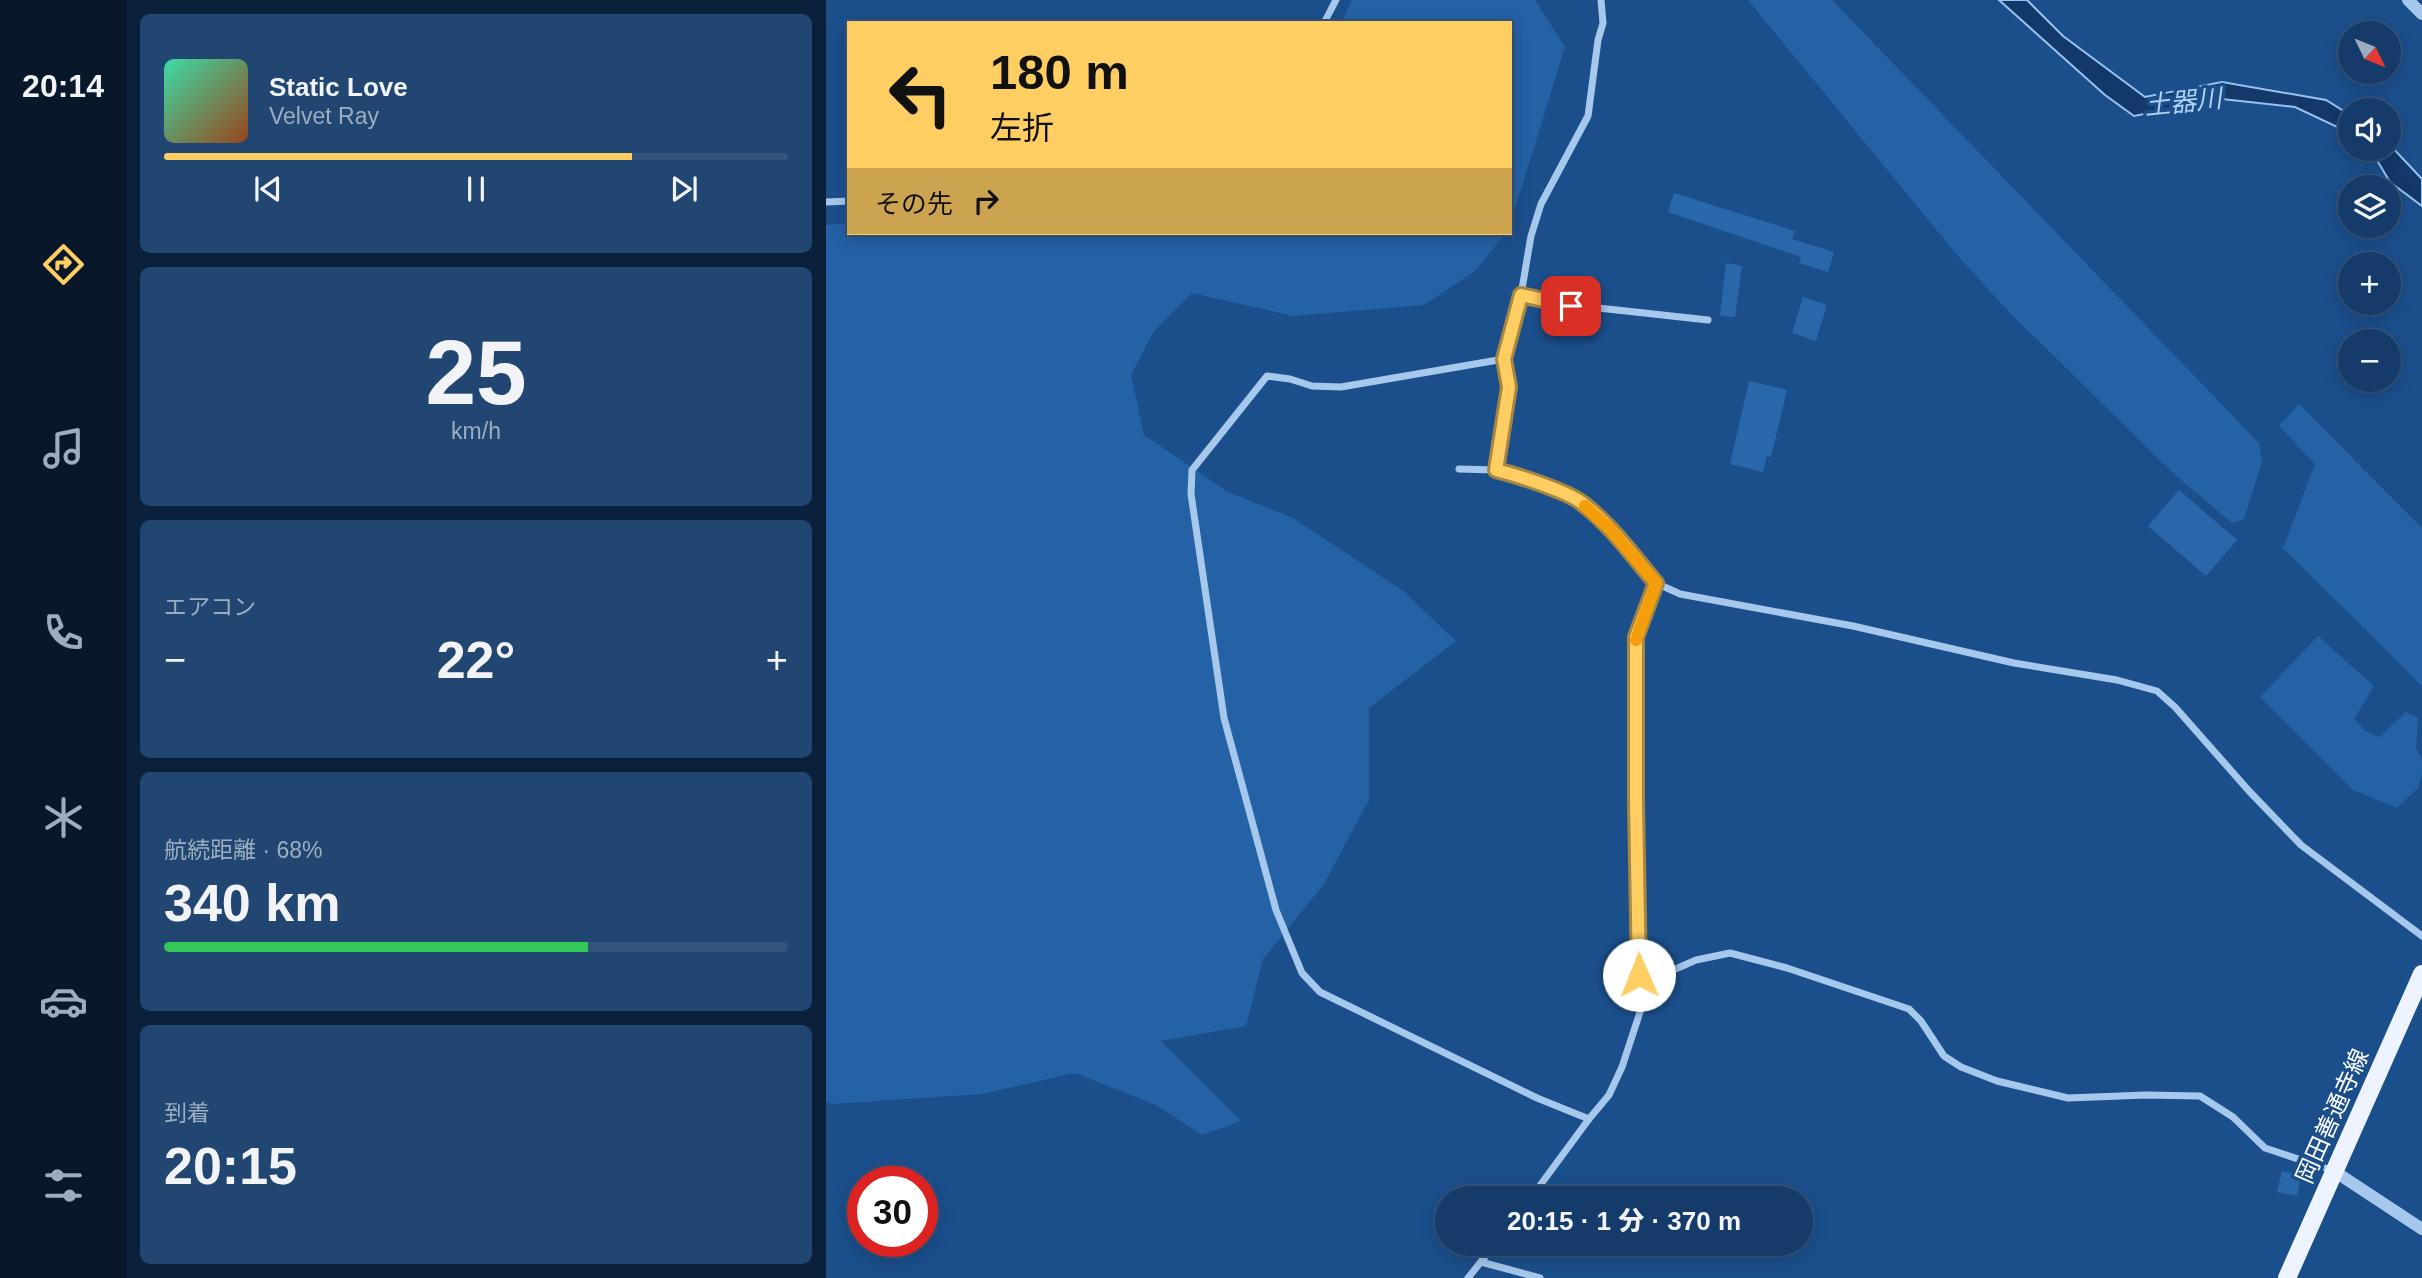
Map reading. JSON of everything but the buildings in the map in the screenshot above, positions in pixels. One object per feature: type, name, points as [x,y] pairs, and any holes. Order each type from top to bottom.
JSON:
[{"type":"main road","name":"岡田善通寺線","points":[[2287,1278],[2422,974]]},
{"type":"street","points":[[1325,21],[1335,0]]},
{"type":"street","points":[[1496,470],[1509,387],[1504,359],[1521,295],[1531,236],[1541,204],[1588,116],[1598,40],[1603,23],[1601,0]]},
{"type":"street","points":[[2408,0],[2422,15]]},
{"type":"street","points":[[826,202],[847,201]]},
{"type":"street","points":[[1521,295],[1571,306],[1708,320]]},
{"type":"street","points":[[1504,359],[1341,387],[1312,386],[1267,376],[1192,470],[1191,494],[1224,718],[1276,910],[1302,973],[1320,992],[1537,1098],[1588,1119]]},
{"type":"street","points":[[1459,469],[1496,470],[1516,475],[1580,501],[1611,530],[1656,583],[1680,594],[1853,626],[2014,663],[2118,680],[2157,691],[2175,707],[2301,845],[2422,936]]},
{"type":"street","points":[[1643,1003],[1639,962],[1636,637],[1656,583]]},
{"type":"street","points":[[1539,1186],[1588,1119],[1609,1095],[1622,1067],[1643,1003],[1662,975],[1696,960],[1730,953],[1787,968],[1909,1009],[1921,1021],[1944,1056],[1961,1068],[1997,1081],[2068,1098],[2146,1095],[2200,1097],[2233,1117],[2265,1149],[2334,1171],[2422,1229]]},
{"type":"street","points":[[1468,1278],[1486,1256]]},
{"type":"street","points":[[1481,1262],[1540,1278]]},
{"type":"shaded area","points":[[1352,0],[1535,0],[1565,47],[1512,219],[1512,21],[1342,21]]},
{"type":"shaded area","points":[[1748,0],[1832,0],[2259,443],[2262,462],[2244,519],[2232,523],[2174,474],[2010,313],[1957,255]]},
{"type":"shaded area","points":[[847,223],[847,235],[1504,235],[1475,271],[1424,305],[1293,316],[1192,293],[1154,331],[1131,375],[1144,435],[1228,492],[1293,518],[1403,591],[1456,641],[1369,708],[1369,800],[1324,884],[1263,959],[1246,1026],[1161,1041],[1241,1121],[1202,1135],[1156,1105],[1075,1073],[982,1094],[831,1104],[826,1101],[826,225]]},
{"type":"shaded area","points":[[2299,404],[2422,528],[2422,686],[2283,548],[2315,464],[2279,426]]},
{"type":"shaded area","points":[[2318,636],[2374,686],[2354,719],[2366,731],[2379,737],[2406,712],[2418,718],[2416,748],[2422,760],[2422,774],[2418,788],[2397,808],[2353,790],[2260,697]]},
{"type":"water","name":"土器川","points":[[1999,0],[2027,0],[2063,36],[2145,97],[2222,82],[2326,100],[2338,108],[2338,127],[2295,107],[2222,99],[2134,116],[2105,95]]},
{"type":"water","points":[[2401,157],[2422,179],[2422,206],[2401,190],[2401,175],[2386,175],[2378,162],[2401,161]]},
{"type":"slow traffic","points":[[1585,506],[1611,530],[1656,583],[1636,640]]},
{"type":"route","points":[[1571,306],[1521,295],[1504,359],[1509,387],[1496,470],[1516,475],[1580,501],[1611,530],[1656,583],[1636,637],[1639,975]]}]
